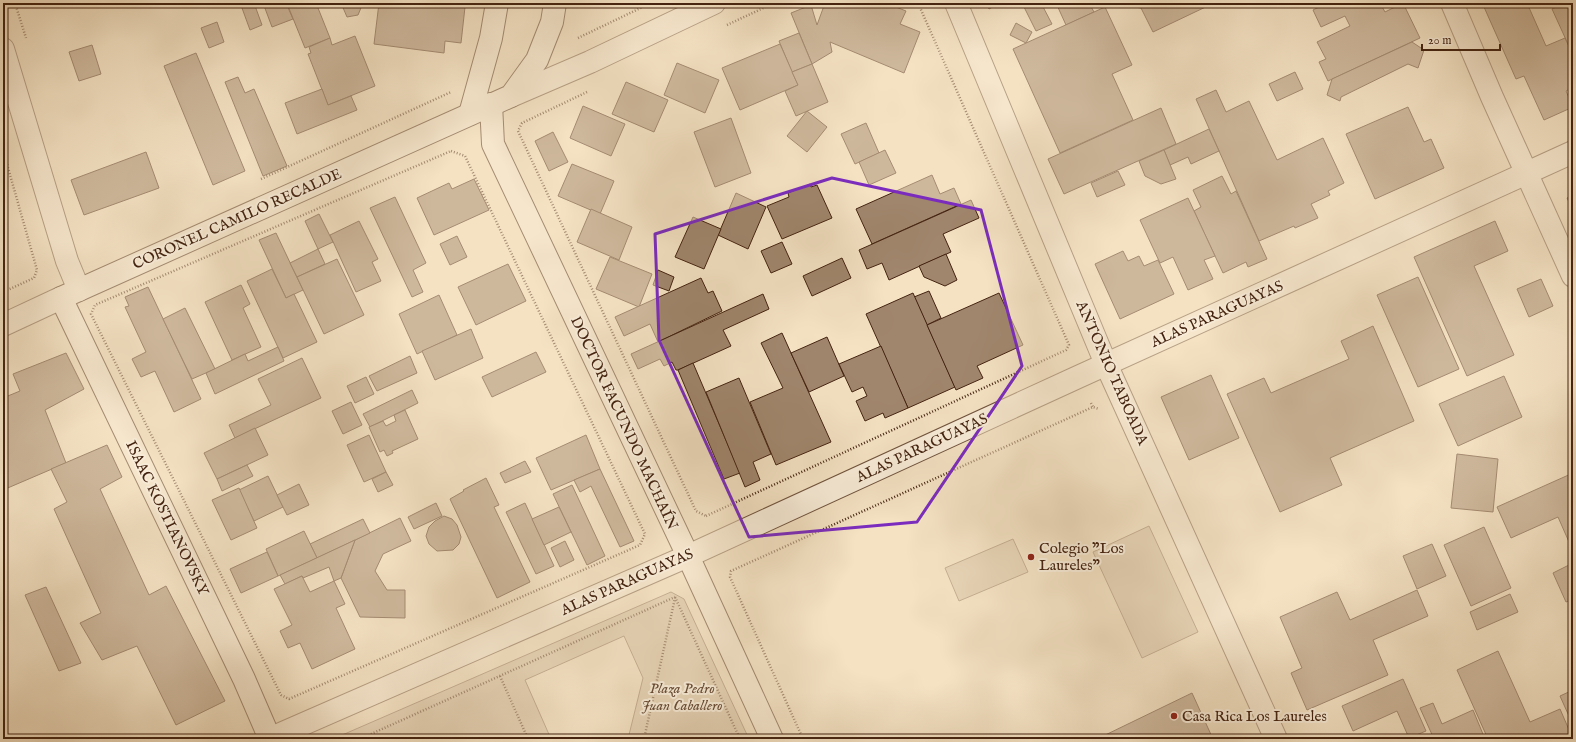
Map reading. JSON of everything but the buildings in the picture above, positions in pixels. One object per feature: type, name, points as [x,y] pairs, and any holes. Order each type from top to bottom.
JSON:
[{"type":"street","points":[[470,114],[491,38],[496,3]]},
{"type":"street","points":[[511,96],[537,60],[552,22],[555,3]]},
{"type":"street","points":[[470,114],[590,62],[714,3]]},
{"type":"street","name":"ANTONIO TABOADA","points":[[956,3],[1106,364],[1276,739]]},
{"type":"street","points":[[1452,3],[1492,97],[1573,276]]},
{"type":"street","name":"ISAAC KOSTIANOVSKY","points":[[3,49],[67,261],[70,294],[244,679],[269,739]]},
{"type":"street","name":"DOCTOR FACUNDO MACHAÍN","points":[[491,104],[492,144],[688,556],[772,739]]},
{"type":"street","name":"CORONEL CAMILO RECALDE","points":[[3,325],[470,114]]},
{"type":"street","name":"ALAS PARAGUAYAS","points":[[269,739],[688,556],[1573,152]]},
{"type":"path","points":[[16,3],[27,41]]},
{"type":"path","points":[[578,38],[651,3]]},
{"type":"path","name":"ANTONIO TABOADA","points":[[918,3],[1068,345]]},
{"type":"path","points":[[255,182],[454,90]]},
{"type":"path","name":"DOCTOR FACUNDO MACHAÍN","points":[[522,123],[518,132],[696,511],[706,516]]},
{"type":"path","points":[[3,150],[37,270],[34,278],[3,292]]},
{"type":"path","points":[[645,534],[465,156],[451,151],[95,305],[91,314],[281,695],[289,699],[640,545],[645,534],[650,532]]},
{"type":"path","points":[[37,270],[41,269]]},
{"type":"path","name":"ALAS PARAGUAYAS","points":[[706,516],[1066,350],[1068,345]]},
{"type":"path","points":[[731,571],[1093,408],[1091,403]]},
{"type":"path","points":[[640,545],[642,550]]},
{"type":"path","points":[[730,565],[730,577],[803,739]]},
{"type":"path","points":[[662,596],[665,602]]},
{"type":"path","points":[[360,739],[675,597]]},
{"type":"path","points":[[644,739],[675,597]]},
{"type":"path","points":[[675,597],[740,739]]},
{"type":"path","points":[[500,676],[528,739]]},
{"type":"highlighted area","points":[[832,178],[981,210],[1022,366],[917,522],[749,537],[659,340],[655,234]]},
{"type":"green space","points":[[1149,526],[1198,632],[1142,658],[1093,552]]},
{"type":"green space","points":[[1013,539],[1028,572],[959,601],[945,568]]},
{"type":"green space","name":"Plaza Pedro Juan Caballero","points":[[671,592],[684,599],[749,739],[628,739],[643,678],[624,636],[525,680],[551,739],[333,739]]},
{"type":"place","name":"Colegio \"Los Laureles\"","points":[[1031,557]]},
{"type":"place","name":"Casa Rica Los Laureles","points":[[1174,716]]}]
